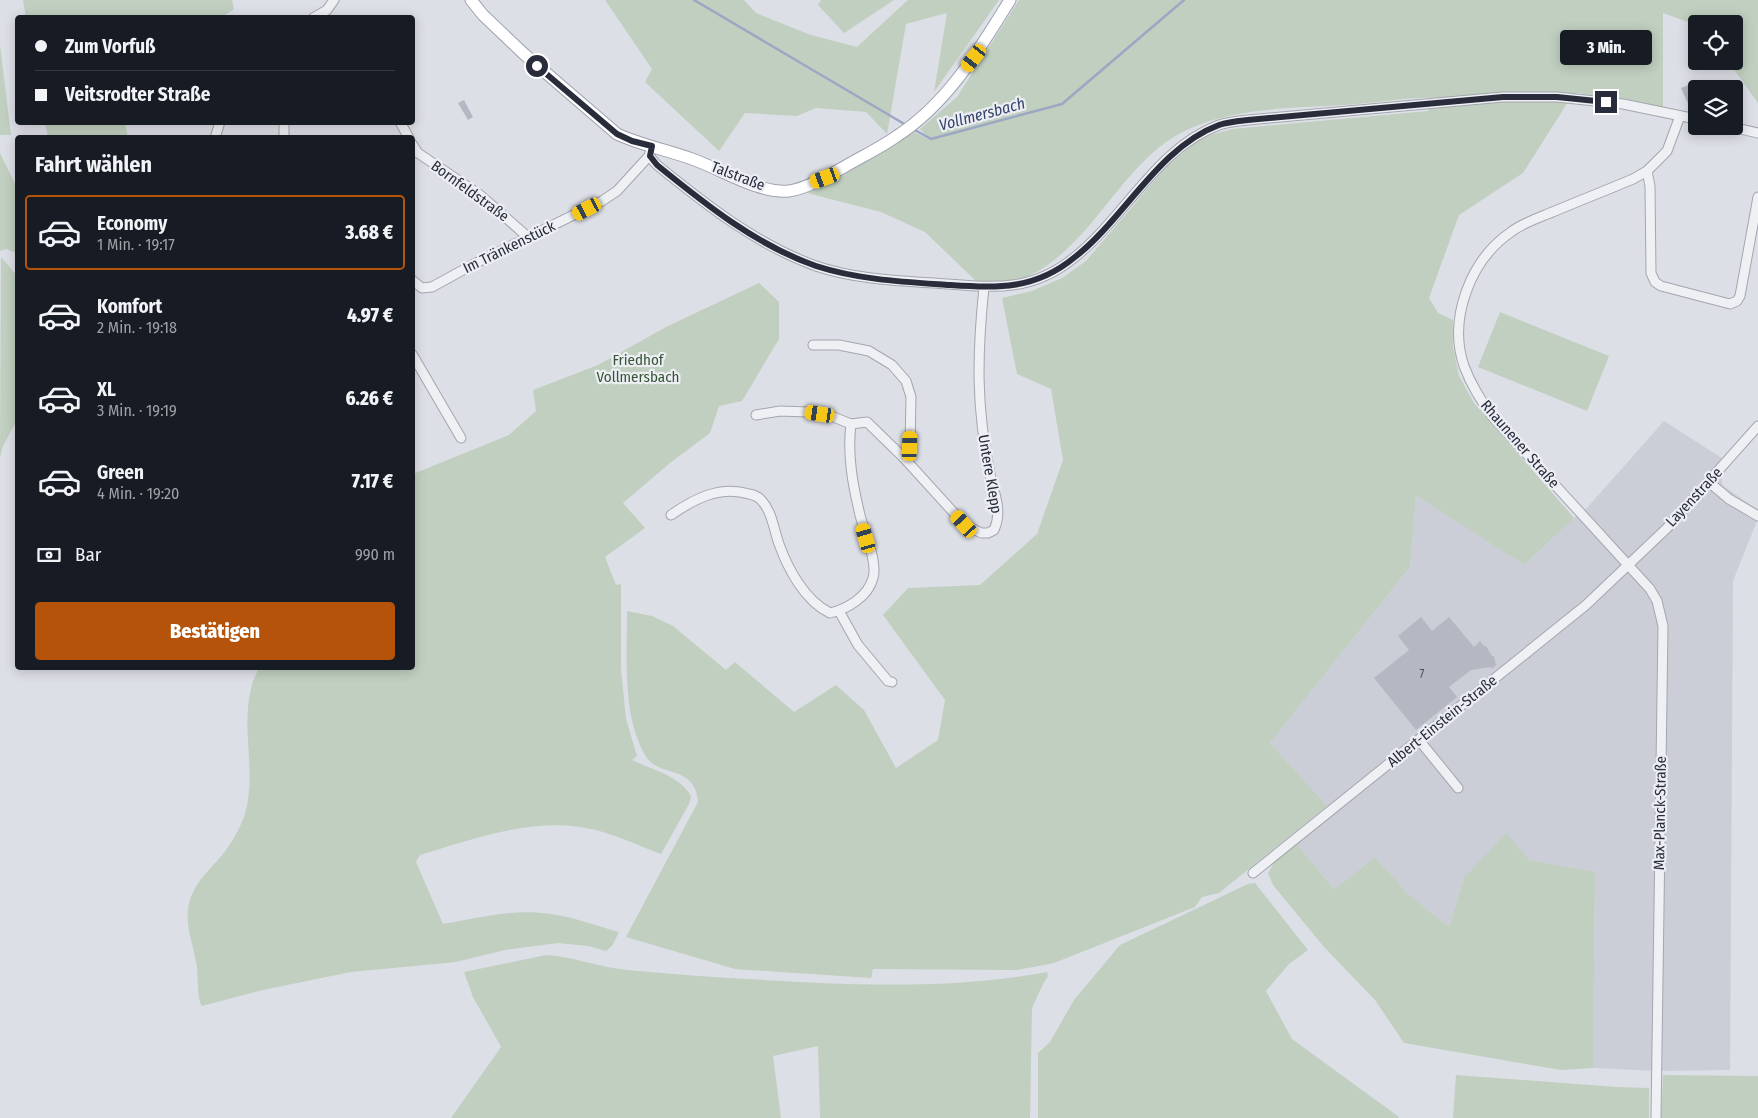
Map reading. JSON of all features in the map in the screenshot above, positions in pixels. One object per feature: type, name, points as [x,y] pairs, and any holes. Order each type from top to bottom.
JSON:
[{"type":"main road","name":"Talstraße","points":[[471,0],[482,15],[524,54],[617,134],[651,151],[718,168],[760,188],[789,191],[825,178],[898,136],[920,119],[950,89],[974,58],[1010,0]]},
{"type":"street","points":[[325,14],[334,0]]},
{"type":"street","points":[[651,151],[657,165],[739,227],[816,266],[853,275],[899,281],[1002,287],[1028,283],[1058,270],[1096,239],[1163,164],[1193,138],[1220,125],[1248,120],[1503,97],[1557,97],[1623,104],[1688,118]]},
{"type":"street","name":"Rhaunener Straße","points":[[1628,566],[1492,416],[1475,391],[1464,365],[1460,343],[1460,317],[1466,291],[1478,267],[1492,248],[1511,231],[1537,218],[1633,179],[1647,171],[1667,151],[1680,116]]},
{"type":"street","points":[[1743,130],[1758,133]]},
{"type":"street","name":"Im Tränkenstück","points":[[415,282],[422,288],[432,287],[472,265],[602,201],[617,191],[651,151]]},
{"type":"street","name":"Bornfeldstraße","points":[[415,154],[480,195],[529,238]]},
{"type":"street","points":[[1647,171],[1650,186],[1651,273],[1655,282],[1661,286],[1730,304],[1737,301],[1740,296],[1758,197]]},
{"type":"street","name":"Untere Klepp","points":[[851,424],[866,422],[904,458],[964,524],[981,533],[988,533],[994,530],[999,514],[983,440],[978,399],[979,350],[984,287]]},
{"type":"street","points":[[813,345],[839,345],[869,351],[892,364],[906,381],[912,397],[910,446],[904,458]]},
{"type":"street","points":[[415,359],[461,438]]},
{"type":"street","points":[[671,515],[698,498],[717,492],[740,491],[755,496],[762,500],[792,572],[810,600],[830,613],[839,611],[864,595],[873,578],[872,558],[860,515],[850,466],[851,424],[831,416],[809,412],[780,411],[756,415]]},
{"type":"street","name":"Layenstraße","points":[[1628,566],[1709,482],[1758,426]]},
{"type":"street","points":[[1709,482],[1729,499],[1758,516]]},
{"type":"street","name":"Albert-Einstein-Straße","points":[[1253,873],[1579,610],[1628,566]]},
{"type":"street","name":"Max-Planck-Straße","points":[[1628,566],[1650,589],[1657,601],[1663,626],[1656,1118]]},
{"type":"street","points":[[839,611],[858,645],[888,680],[892,682]]},
{"type":"street","points":[[1419,740],[1458,788]]},
{"type":"shaded area","points":[[1664,421],[1731,464],[1722,476],[1722,485],[1758,510],[1757,521],[1733,581],[1730,1070],[1656,1071],[1593,1068],[1595,872],[1528,860],[1464,878],[1449,927],[1408,894],[1375,857],[1334,889],[1296,843],[1327,806],[1270,743],[1410,567],[1416,494],[1524,565],[1585,510]]},
{"type":"green space","points":[[23,0],[232,0],[234,9],[225,15],[26,15]]},
{"type":"green space","points":[[605,0],[744,0],[756,13],[811,35],[857,47],[908,0],[999,0],[934,92],[947,13],[906,24],[887,134],[866,112],[816,108],[797,116],[745,113],[719,151],[645,82],[652,69]]},
{"type":"green space","points":[[821,0],[894,0],[844,33],[818,5]]},
{"type":"green space","points":[[1019,0],[1758,0],[1758,103],[1734,70],[1743,70],[1743,15],[1688,15],[1688,22],[1663,13],[1663,107],[1578,93],[1568,102],[1523,173],[1459,215],[1429,298],[1438,313],[1453,320],[1453,347],[1459,376],[1474,403],[1574,518],[1524,565],[1416,495],[1410,567],[1270,743],[1327,806],[1219,893],[1202,897],[1195,907],[1054,963],[1017,970],[873,969],[871,978],[735,969],[626,937],[698,802],[695,790],[690,782],[683,776],[658,767],[651,762],[645,755],[638,739],[632,722],[627,685],[627,611],[652,616],[673,626],[726,670],[735,662],[794,712],[836,685],[864,710],[896,768],[938,740],[945,700],[883,615],[908,588],[980,585],[1037,534],[1063,460],[1051,389],[1017,374],[1002,298],[1032,291],[1062,278],[1086,261],[1166,167],[1196,142],[1210,135],[1232,129],[1428,111],[1436,98],[1283,108],[1233,115],[1209,121],[1187,130],[1166,142],[1148,157],[1085,230],[1050,263],[1029,276],[1016,280],[976,281],[925,232],[881,212],[807,193],[834,181],[914,132],[930,140],[920,129],[957,97]]},
{"type":"green space","points":[[0,45],[11,135],[0,135]]},
{"type":"green space","points":[[45,125],[125,125],[128,135],[48,135]]},
{"type":"green space","points":[[0,153],[15,184],[15,252],[6,249],[0,251]]},
{"type":"green space","points":[[1,257],[15,274],[15,424],[3,446],[0,457]]},
{"type":"green space","name":"Friedhof Vollmersbach","points":[[759,283],[779,302],[779,339],[742,401],[719,406],[710,433],[670,463],[623,503],[645,528],[605,557],[616,585],[621,584],[621,669],[626,719],[637,756],[632,760],[680,783],[691,796],[689,804],[661,854],[596,830],[574,826],[551,825],[507,830],[463,842],[420,855],[416,862],[443,924],[510,913],[537,912],[577,919],[619,932],[612,946],[606,951],[588,946],[558,943],[505,950],[456,962],[351,972],[263,990],[202,1006],[199,997],[197,967],[189,930],[188,910],[197,884],[229,846],[245,815],[250,780],[248,704],[252,684],[258,670],[415,670],[415,473],[509,435],[536,411],[533,390],[598,365],[666,327]]},
{"type":"green space","points":[[1500,312],[1609,356],[1587,411],[1478,367]]},
{"type":"green space","points":[[1506,833],[1529,860],[1595,872],[1593,1068],[1561,1070],[1404,1043],[1375,1000],[1324,947],[1273,885],[1268,873],[1276,860],[1296,843],[1334,889],[1375,857],[1408,894],[1449,927],[1464,878]]},
{"type":"green space","points":[[1255,883],[1308,950],[1289,964],[1266,991],[1292,1039],[1399,1117],[1038,1118],[1038,1053],[1050,1042],[1074,1000],[1120,945],[1248,884]]},
{"type":"green space","points":[[546,955],[627,970],[724,978],[877,985],[991,980],[1047,972],[1048,976],[1032,1008],[1030,1118],[820,1118],[818,1046],[773,1056],[781,1118],[451,1118],[501,1047],[473,997],[464,972]]},
{"type":"green space","points":[[1456,1075],[1649,1088],[1649,1118],[1453,1118]]},
{"type":"green space","points":[[1663,1075],[1758,1076],[1758,1118],[1661,1118]]},
{"type":"building","points":[[1688,85],[1688,104],[1681,88]]},
{"type":"building","points":[[464,100],[473,117],[468,120],[458,103]]},
{"type":"building","points":[[1421,617],[1432,631],[1449,617],[1474,647],[1480,641],[1486,646],[1492,656],[1494,656],[1496,665],[1492,669],[1491,667],[1471,670],[1449,687],[1457,697],[1416,730],[1374,678],[1409,650],[1398,636]]},
{"type":"waterway","name":"Vollmersbach","points":[[694,0],[906,125]]},
{"type":"waterway","name":"Vollmersbach","points":[[913,129],[931,139],[1062,104],[1184,0]]},
{"type":"route","points":[[537,66],[617,134],[632,141],[652,146],[650,156],[657,165],[723,216],[739,227],[797,258],[816,266],[853,275],[899,281],[984,287],[1015,286],[1043,278],[1058,270],[1096,239],[1163,164],[1193,138],[1220,125],[1248,120],[1503,97],[1557,97],[1606,102]]}]
